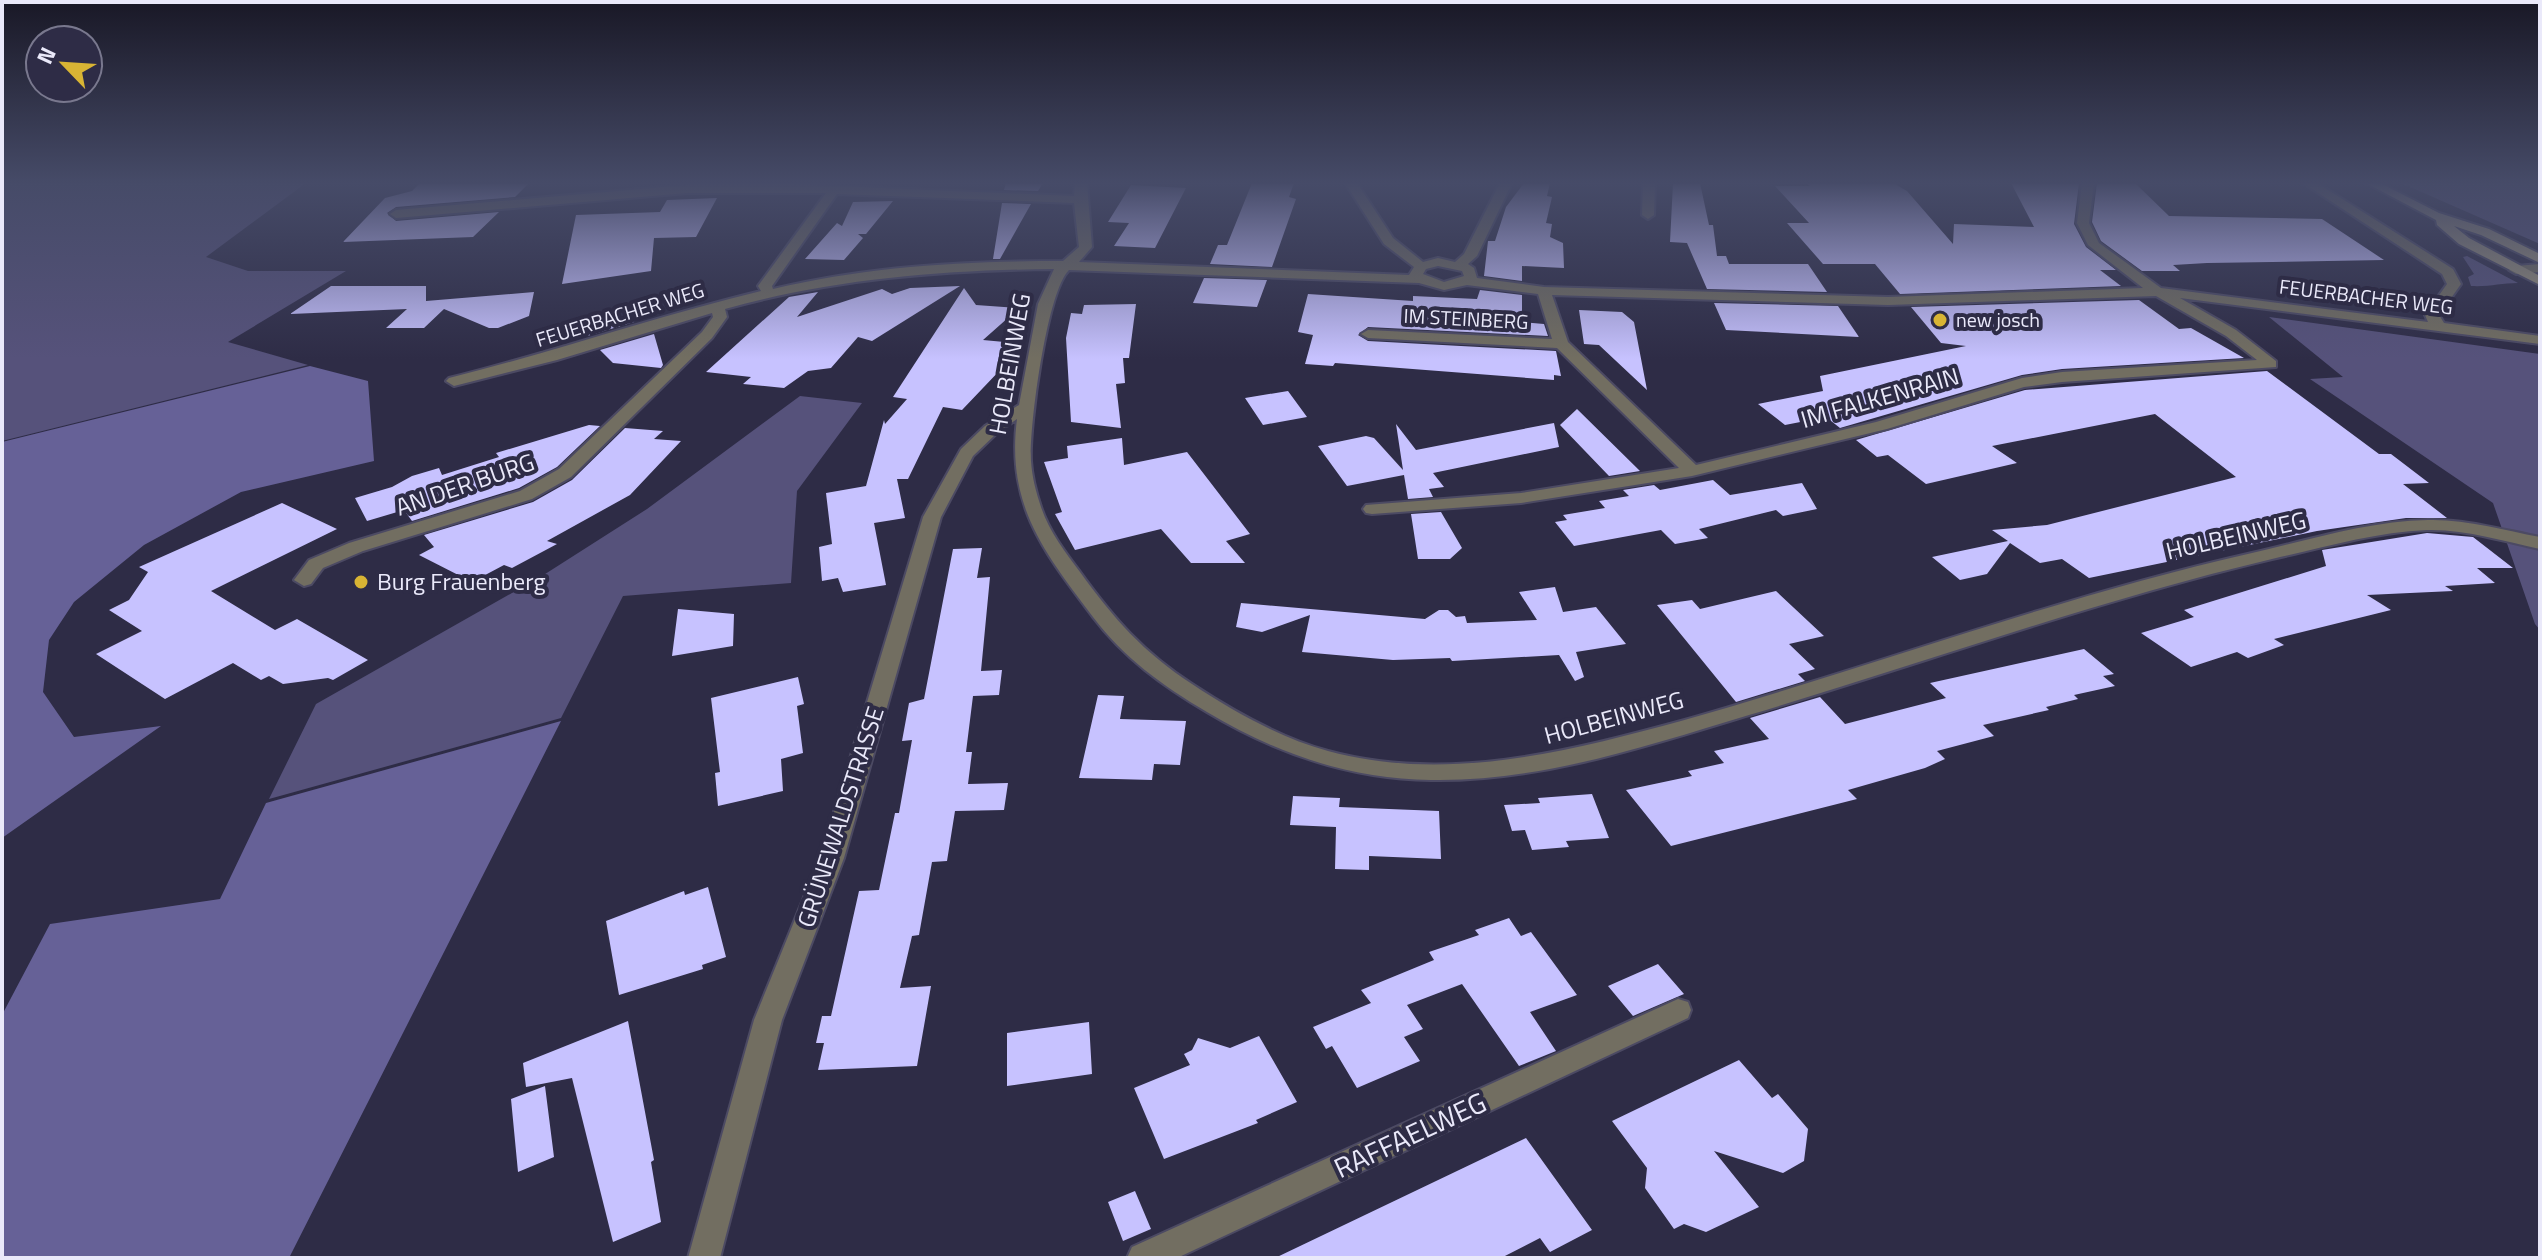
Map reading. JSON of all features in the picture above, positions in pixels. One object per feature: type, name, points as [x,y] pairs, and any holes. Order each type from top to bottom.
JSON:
[{"type":"main road","points":[[2465,242],[2540,281]]},
{"type":"main road","points":[[2505,242],[2540,259]]},
{"type":"street","points":[[769,293],[765,286],[770,276],[798,242]]},
{"type":"street","name":"HOLBEINWEG","points":[[1085,242],[1086,247],[1052,282],[1025,408],[1021,454],[1028,504],[1058,557],[1127,646],[1162,673],[1252,729],[1326,759],[1389,771],[1446,774],[1527,767],[1596,751],[1821,688],[2098,596],[2210,567],[2428,525],[2459,526],[2540,543]]},
{"type":"street","points":[[1387,242],[1420,273]]},
{"type":"street","points":[[1467,281],[1471,273],[1459,265],[1470,256],[1477,242]]},
{"type":"street","points":[[2092,242],[2141,282],[2162,292]]},
{"type":"street","points":[[2401,242],[2448,272],[2454,284],[2432,315],[2438,326]]},
{"type":"street","name":"FEUERBACHER WEG","points":[[1420,273],[1438,262],[1459,265]]},
{"type":"street","name":"FEUERBACHER WEG","points":[[454,381],[544,360],[769,293],[906,271],[1068,265],[1420,273],[1449,285],[1467,281],[1544,291],[1888,301],[2162,292],[2540,340]]},
{"type":"street","points":[[2516,270],[2540,268]]},
{"type":"street","name":"IM STEINBERG","points":[[1544,291],[1561,344],[1692,471]]},
{"type":"street","name":"IM FALKENRAIN","points":[[1372,509],[1521,498],[1692,471],[1881,426],[2022,383],[2104,372],[2271,364],[2231,333],[2162,292]]},
{"type":"street","name":"AN DER BURG","points":[[304,580],[316,564],[526,495],[565,473],[707,335],[720,317],[717,306]]},
{"type":"street","name":"IM STEINBERG","points":[[1368,334],[1561,344]]},
{"type":"street","name":"GRÜNEWALDSTRASSE","points":[[704,1258],[768,1020],[832,858],[932,517],[954,467],[969,446],[993,424],[1025,408]]},
{"type":"street","name":"RAFFAELWEG","points":[[1143,1258],[1678,1010]]},
{"type":"shaded area","points":[[2,242],[227,242],[206,257],[248,271],[346,271],[228,342],[308,365],[2,441]]},
{"type":"shaded area","points":[[2467,256],[2518,283],[2471,286],[2468,277],[2474,274],[2463,257]]},
{"type":"shaded area","points":[[2269,317],[2540,354],[2540,630],[2535,624],[2493,503],[2310,379],[2343,377]]},
{"type":"shaded area","points":[[310,366],[368,381],[374,461],[241,492],[144,545],[74,602],[49,640],[43,692],[74,737],[161,726],[2,838],[2,442]]},
{"type":"shaded area","points":[[800,396],[862,403],[797,491],[791,583],[623,596],[561,718],[269,799],[316,704],[542,576],[647,509]]},
{"type":"shaded area","points":[[561,721],[289,1258],[2,1258],[2,1015],[50,924],[220,899],[266,803]]},
{"type":"building","points":[[571,242],[654,242],[651,271],[562,284]]},
{"type":"building","points":[[820,242],[860,242],[844,260],[805,259]]},
{"type":"building","points":[[996,242],[1010,242],[1000,259],[993,259]]},
{"type":"building","points":[[1117,242],[1158,242],[1155,248],[1114,246]]},
{"type":"building","points":[[1228,242],[1281,242],[1272,267],[1210,264],[1218,245],[1227,245]]},
{"type":"building","points":[[1488,242],[1563,243],[1564,268],[1522,266],[1522,281],[1484,276]]},
{"type":"building","points":[[1670,242],[1715,242],[1717,256],[1726,256],[1729,264],[1808,264],[1827,292],[1707,289],[1687,243]]},
{"type":"building","points":[[1804,242],[2083,242],[2116,270],[2100,270],[2121,286],[1900,294],[1875,264],[1823,264]]},
{"type":"building","points":[[2102,242],[2356,242],[2384,260],[2207,263],[2173,265],[2180,271],[2142,271]]},
{"type":"building","points":[[1204,278],[1267,280],[1257,307],[1193,303]]},
{"type":"building","points":[[331,286],[426,286],[426,301],[534,292],[529,316],[498,328],[489,328],[444,309],[424,328],[386,328],[407,309],[290,314]]},
{"type":"building","points":[[960,286],[872,341],[858,337],[831,368],[808,371],[784,388],[743,384],[751,377],[706,372],[789,297],[818,292],[797,317],[882,289],[892,294],[910,288]]},
{"type":"building","points":[[964,288],[976,305],[1019,308],[983,340],[1025,344],[962,410],[943,407],[908,479],[897,479],[905,518],[874,523],[886,585],[843,592],[838,578],[822,581],[819,547],[832,544],[826,493],[866,486],[884,420],[885,424],[907,399],[893,397]]},
{"type":"building","points":[[1480,290],[1522,295],[1522,322],[1544,324],[1548,336],[1368,327],[1358,335],[1368,341],[1556,351],[1561,376],[1554,375],[1554,380],[1335,363],[1333,366],[1305,364],[1313,335],[1298,332],[1308,294],[1413,301],[1413,296],[1477,299]]},
{"type":"building","points":[[2139,300],[2179,329],[2191,328],[2244,358],[2062,369],[2022,375],[1840,428],[1826,417],[1785,425],[1758,404],[1823,391],[1820,376],[1966,346],[1941,343],[1911,307]]},
{"type":"building","points":[[1714,303],[1838,306],[1859,337],[1726,330]]},
{"type":"building","points":[[1136,304],[1129,358],[1123,358],[1125,383],[1116,384],[1121,428],[1071,422],[1066,338],[1071,313],[1082,314],[1084,305]]},
{"type":"building","points":[[1579,310],[1622,312],[1634,322],[1647,390],[1599,345],[1584,344]]},
{"type":"building","points":[[625,318],[634,322],[587,336],[580,330]]},
{"type":"building","points":[[654,334],[663,365],[661,368],[613,363],[600,350]]},
{"type":"building","points":[[2267,371],[2379,454],[2391,454],[2429,483],[2403,484],[2447,518],[2406,518],[2317,531],[2089,578],[2062,559],[2040,563],[2010,543],[1987,574],[1960,580],[1932,557],[2008,541],[1992,530],[2047,525],[2236,477],[2155,414],[1992,446],[2017,463],[1926,484],[1888,455],[1877,457],[1856,440],[2025,390]]},
{"type":"building","points":[[1288,391],[1307,417],[1263,425],[1245,398]]},
{"type":"building","points":[[1577,409],[1640,471],[1609,476],[1560,425]]},
{"type":"building","points":[[1554,423],[1559,447],[1433,473],[1444,487],[1429,489],[1433,497],[1408,499],[1404,475],[1347,486],[1318,446],[1366,436],[1374,438],[1403,470],[1396,424],[1416,450]]},
{"type":"building","points":[[589,425],[600,426],[557,467],[519,488],[412,521],[404,510],[367,521],[355,498],[392,487],[412,476],[439,468],[442,475],[499,457],[496,453]]},
{"type":"building","points":[[625,428],[663,431],[654,439],[681,441],[630,495],[547,541],[557,544],[512,568],[504,565],[472,582],[419,555],[434,547],[424,535],[533,502],[572,480]]},
{"type":"building","points":[[1122,438],[1124,465],[1187,452],[1250,534],[1226,541],[1245,563],[1191,563],[1161,529],[1075,550],[1055,514],[1062,512],[1044,462],[1068,458],[1067,446]]},
{"type":"building","points":[[1713,480],[1730,495],[1802,483],[1817,509],[1783,516],[1776,510],[1699,529],[1708,538],[1675,544],[1661,530],[1574,546],[1555,522],[1567,520],[1563,515],[1605,508],[1599,501],[1629,496],[1623,490],[1654,485],[1660,490]]},
{"type":"building","points":[[282,503],[337,529],[211,591],[275,630],[297,619],[368,660],[333,680],[283,684],[269,676],[261,680],[233,663],[165,699],[96,654],[142,631],[109,610],[129,600],[148,572],[139,567]]},
{"type":"building","points":[[1441,512],[1462,548],[1450,559],[1418,559],[1411,514]]},
{"type":"building","points":[[2427,533],[2473,537],[2513,568],[2477,568],[2495,583],[2445,586],[2453,591],[2367,595],[2391,610],[2274,639],[2284,645],[2248,658],[2237,652],[2191,667],[2141,633],[2194,617],[2184,610],[2326,566],[2322,550]]},
{"type":"building","points":[[982,548],[977,578],[990,577],[981,671],[1002,670],[999,695],[973,696],[966,752],[972,752],[968,784],[1008,783],[1004,810],[955,811],[947,861],[932,862],[919,935],[912,936],[900,988],[931,986],[917,1066],[818,1070],[824,1043],[816,1043],[822,1016],[831,1016],[859,891],[879,890],[895,813],[899,813],[912,740],[902,741],[909,703],[924,699],[953,549]]},
{"type":"building","points":[[1555,587],[1563,612],[1596,607],[1626,644],[1576,652],[1584,677],[1575,681],[1559,655],[1452,661],[1450,658],[1393,660],[1302,652],[1310,615],[1262,632],[1236,627],[1241,603],[1425,619],[1439,610],[1448,610],[1456,617],[1465,616],[1467,623],[1537,620],[1519,592]]},
{"type":"building","points":[[1776,591],[1824,636],[1789,644],[1815,669],[1798,674],[1805,681],[1736,702],[1657,605],[1692,600],[1700,609]]},
{"type":"building","points":[[678,609],[734,614],[733,646],[672,656]]},
{"type":"building","points":[[2084,649],[2114,674],[2103,676],[2115,686],[2074,695],[2078,699],[2046,707],[2049,710],[1983,725],[1994,736],[1937,751],[1945,759],[1925,768],[1848,790],[1857,799],[1671,846],[1626,790],[1692,776],[1688,771],[1724,763],[1714,751],[1769,739],[1750,718],[1820,697],[1845,724],[1946,698],[1930,683]]},
{"type":"building","points":[[798,677],[804,704],[797,706],[803,753],[781,759],[783,791],[718,806],[715,773],[720,772],[711,698]]},
{"type":"building","points":[[1098,695],[1124,696],[1120,719],[1186,721],[1180,765],[1154,764],[1152,780],[1079,778]]},
{"type":"building","points":[[1592,794],[1609,838],[1566,841],[1569,847],[1532,850],[1525,830],[1512,831],[1504,805],[1540,803],[1538,798]]},
{"type":"building","points":[[1293,796],[1340,798],[1339,807],[1439,811],[1441,859],[1369,856],[1369,870],[1335,869],[1336,827],[1290,825]]},
{"type":"building","points":[[708,887],[726,957],[702,965],[703,969],[619,995],[606,921],[684,891],[685,895]]},
{"type":"building","points":[[1509,918],[1521,936],[1531,932],[1577,995],[1530,1012],[1556,1051],[1519,1066],[1462,984],[1407,1005],[1423,1029],[1404,1037],[1420,1061],[1357,1088],[1332,1046],[1326,1049],[1313,1027],[1371,1003],[1361,990],[1434,960],[1429,952],[1479,935],[1475,930]]},
{"type":"building","points":[[1658,964],[1684,994],[1633,1016],[1608,986]]},
{"type":"building","points":[[628,1021],[654,1160],[651,1162],[661,1222],[613,1242],[572,1078],[526,1087],[523,1063]]},
{"type":"building","points":[[1089,1022],[1092,1074],[1007,1086],[1007,1033]]},
{"type":"building","points":[[1259,1036],[1297,1102],[1256,1120],[1258,1123],[1164,1159],[1134,1088],[1190,1065],[1184,1054],[1192,1050],[1198,1038],[1230,1048]]},
{"type":"building","points":[[1739,1060],[1772,1098],[1778,1094],[1808,1129],[1804,1161],[1783,1173],[1714,1151],[1759,1207],[1706,1232],[1684,1224],[1674,1229],[1645,1188],[1647,1168],[1612,1121]]},
{"type":"building","points":[[545,1086],[554,1157],[518,1172],[511,1099]]},
{"type":"building","points":[[1526,1138],[1592,1230],[1550,1252],[1540,1238],[1501,1258],[1275,1258]]},
{"type":"building","points":[[1135,1191],[1151,1229],[1123,1241],[1108,1202]]},
{"type":"place","name":"new josch","points":[[1940,320]]},
{"type":"place","name":"Burg Frauenberg","points":[[361,582]]}]
